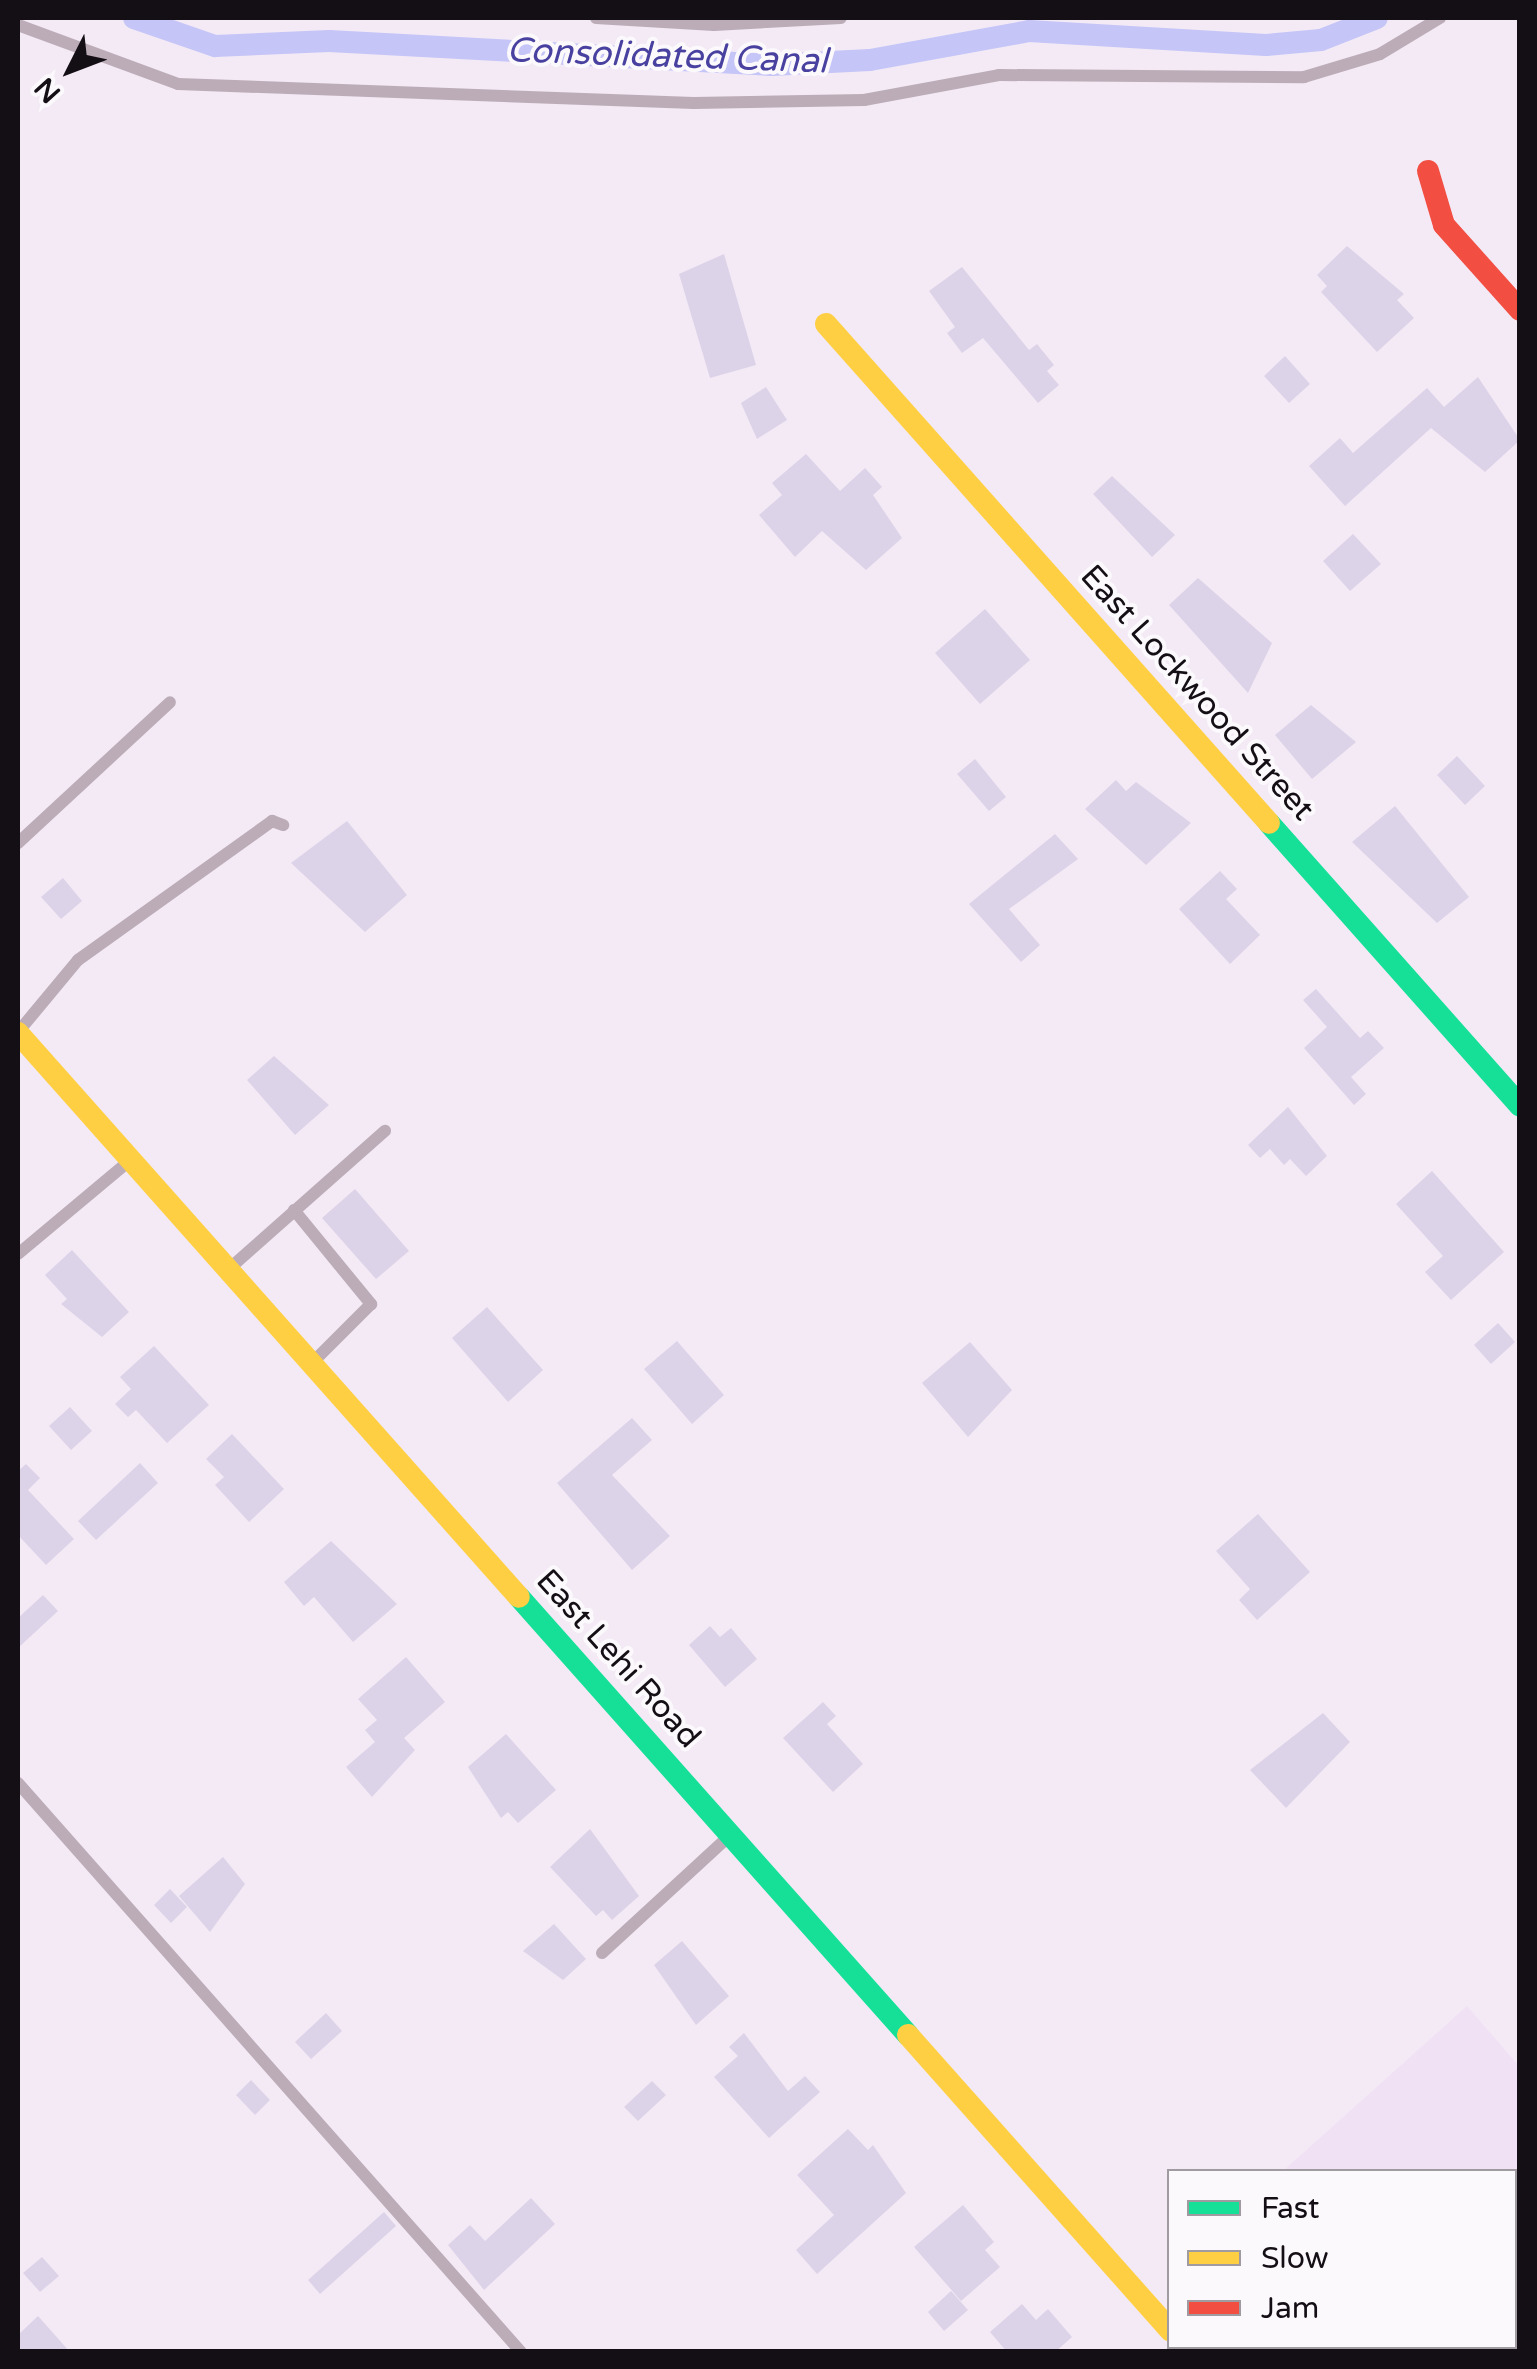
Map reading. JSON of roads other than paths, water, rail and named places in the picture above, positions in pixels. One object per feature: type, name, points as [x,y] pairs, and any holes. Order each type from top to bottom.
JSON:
[{"type":"street","points":[[1428,171],[1444,225],[1520,310]]},
{"type":"street","name":"East Lockwood Street","points":[[826,324],[1520,1106]]},
{"type":"street","name":"East Lehi Road","points":[[18,1033],[1167,2327]]},
{"type":"lane","points":[[596,18],[714,25],[841,18]]},
{"type":"lane","points":[[18,24],[178,84],[694,104],[864,100],[1000,75],[1304,77],[1380,54],[1440,18]]},
{"type":"lane","points":[[18,843],[170,702]]},
{"type":"lane","points":[[18,1033],[78,960],[272,820],[283,825]]},
{"type":"lane","points":[[228,1269],[385,1131]]},
{"type":"lane","points":[[18,1254],[132,1160]]},
{"type":"lane","points":[[294,1210],[370,1304],[312,1362]]},
{"type":"lane","points":[[18,1783],[521,2352]]},
{"type":"lane","points":[[602,1954],[730,1835]]},
{"type":"waterway","name":"Consolidated Canal","points":[[134,18],[215,46],[329,41],[771,65],[870,60],[1029,31],[1266,45],[1321,40],[1377,18]]}]
